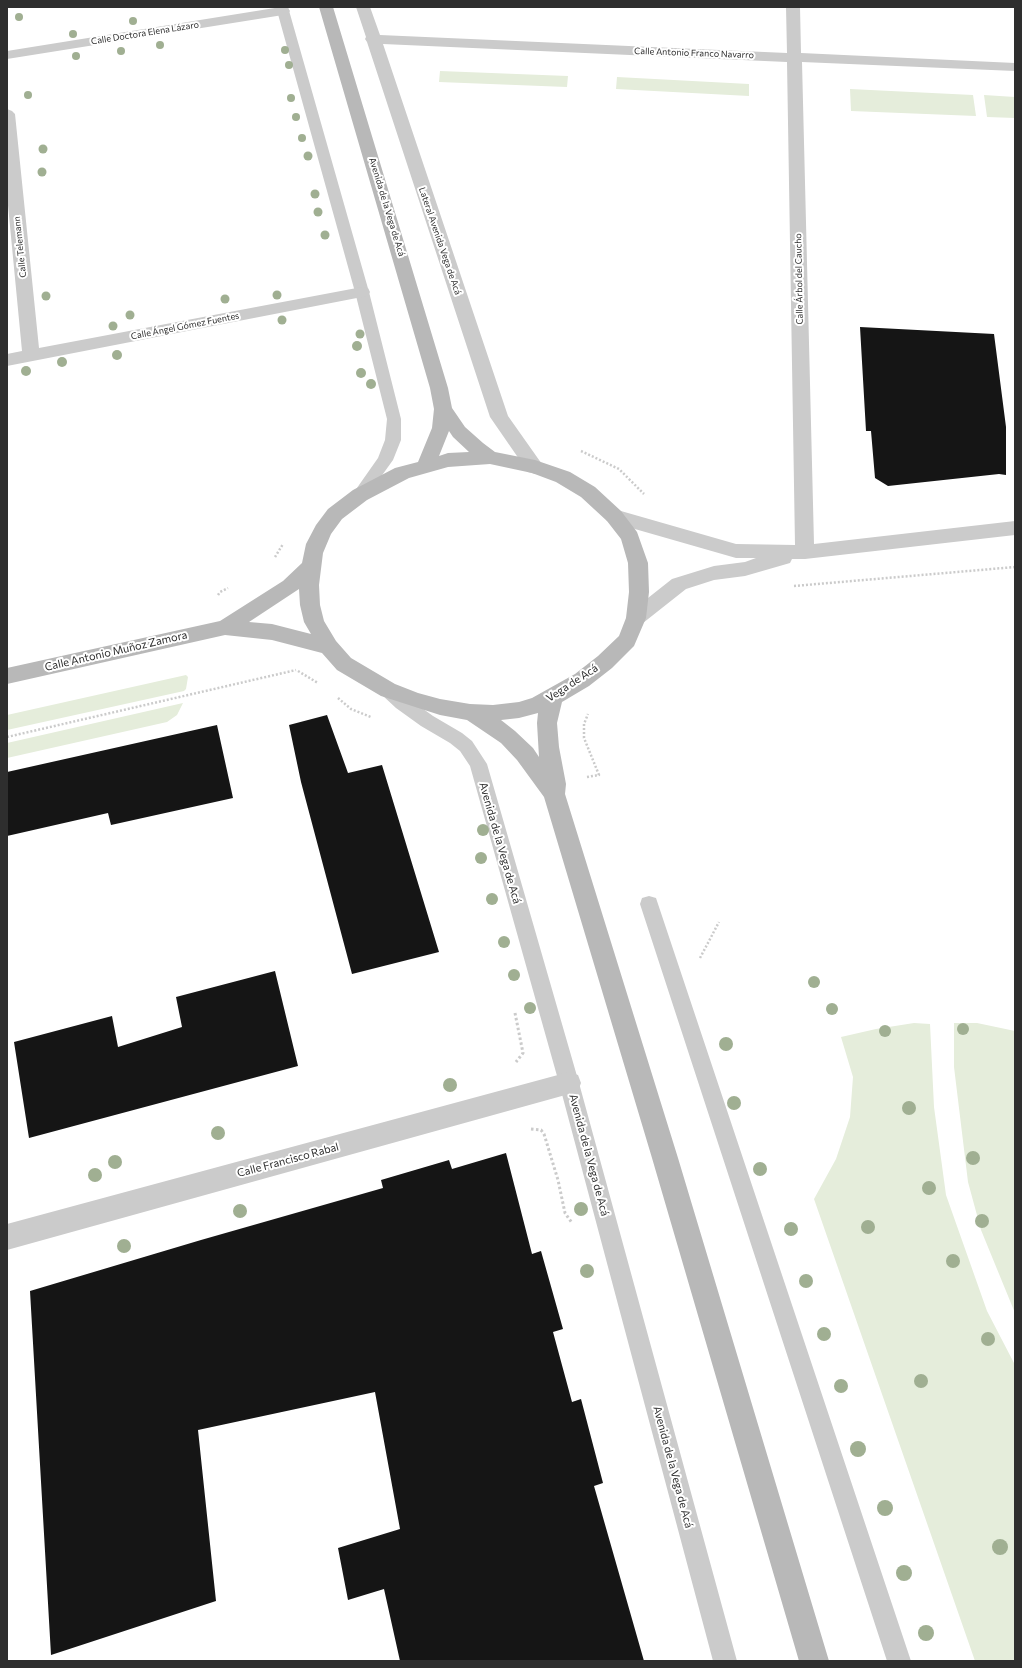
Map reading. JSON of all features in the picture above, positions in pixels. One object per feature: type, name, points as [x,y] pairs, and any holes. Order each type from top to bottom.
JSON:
[{"type":"main road","name":"Avenida de la Vega de Acá","points":[[326,7],[401,255],[439,388],[443,409],[441,428],[426,466]]},
{"type":"main road","name":"Avenida de la Vega de Acá","points":[[443,409],[459,432],[476,448],[490,457]]},
{"type":"main road","name":"Vega de Acá","points":[[490,457],[535,467],[563,477],[588,492],[614,516],[630,537],[638,563],[636,618],[626,640],[605,662],[582,680],[538,705],[519,710],[492,713],[470,712],[440,707],[415,700],[388,690],[344,664],[329,647],[314,622],[310,605],[310,566],[316,544],[323,530],[335,514],[360,495],[402,473],[448,460],[490,457]]},
{"type":"main road","name":"Calle Antonio Muñoz Zamora","points":[[225,627],[290,586],[310,566]]},
{"type":"main road","name":"Calle Antonio Muñoz Zamora","points":[[7,676],[225,627],[272,632],[329,647]]},
{"type":"main road","points":[[554,697],[547,723],[548,748],[555,784],[554,794]]},
{"type":"main road","points":[[470,712],[508,737],[525,754],[554,794],[665,1158],[814,1661]]},
{"type":"street","name":"Lateral Avenida Vega de Acá","points":[[363,7],[372,39],[499,417],[535,467]]},
{"type":"street","name":"Calle Árbol del Caucho","points":[[793,7],[805,552]]},
{"type":"street","name":"Calle Doctora Elena Lázaro","points":[[7,55],[282,9]]},
{"type":"street","name":"Calle Antonio Franco Navarro","points":[[372,39],[1015,67]]},
{"type":"street","name":"Calle Telemann","points":[[7,114],[31,356]]},
{"type":"street","name":"Calle Ángel Gómez Fuentes","points":[[7,360],[362,292]]},
{"type":"street","points":[[614,516],[736,551],[805,552],[1015,528]]},
{"type":"street","points":[[636,618],[679,584],[714,573],[744,569],[805,552]]},
{"type":"street","name":"Calle Francisco Rabal","points":[[7,1237],[569,1083]]},
{"type":"lane","points":[[282,9],[362,292],[394,419],[393,440],[385,460],[360,495]]},
{"type":"lane","name":"Avenida de la Vega de Acá","points":[[388,690],[402,704],[456,738],[466,746],[478,764],[569,1083],[725,1661]]},
{"type":"lane","points":[[650,904],[899,1661]]},
{"type":"path","points":[[577,449],[619,469],[648,498]]},
{"type":"path","points":[[788,587],[1015,567]]},
{"type":"path","points":[[7,736],[297,670]]},
{"type":"path","points":[[586,777],[599,775],[584,738],[586,718],[590,710]]},
{"type":"path","points":[[524,1130],[541,1130],[544,1134],[561,1194]]},
{"type":"green space","points":[[440,71],[568,76],[567,87],[439,82]]},
{"type":"green space","points":[[617,77],[749,84],[749,96],[616,89]]},
{"type":"green space","points":[[850,89],[973,95],[976,116],[851,111]]},
{"type":"green space","points":[[984,95],[1015,97],[1015,118],[987,117]]},
{"type":"green space","points":[[186,675],[188,677],[186,689],[184,691],[7,730],[7,715]]},
{"type":"green space","points":[[183,703],[177,715],[167,722],[7,758],[7,743]]},
{"type":"green space","points":[[914,1023],[930,1024],[934,1107],[946,1195],[987,1311],[1015,1365],[1015,1661],[975,1661],[814,1199],[836,1159],[850,1117],[853,1077],[841,1037],[876,1029]]},
{"type":"green space","points":[[954,1023],[977,1023],[1015,1031],[1015,1313],[981,1230],[968,1182],[954,1067]]},
{"type":"building","points":[[860,327],[994,334],[1006,427],[1006,475],[999,474],[888,486],[875,478],[871,431],[866,431]]},
{"type":"building","points":[[327,715],[348,773],[382,765],[439,952],[352,974],[301,782],[289,725]]},
{"type":"building","points":[[217,725],[233,798],[111,825],[108,813],[7,836],[7,772]]},
{"type":"building","points":[[275,971],[298,1066],[29,1138],[14,1042],[112,1016],[118,1047],[182,1027],[176,997]]},
{"type":"building","points":[[506,1153],[532,1254],[541,1251],[563,1329],[553,1332],[572,1402],[581,1399],[603,1483],[594,1486],[644,1661],[400,1661],[384,1589],[348,1600],[338,1548],[400,1529],[375,1392],[198,1430],[216,1601],[51,1655],[30,1291],[383,1188],[381,1180],[449,1160],[452,1169]]}]
